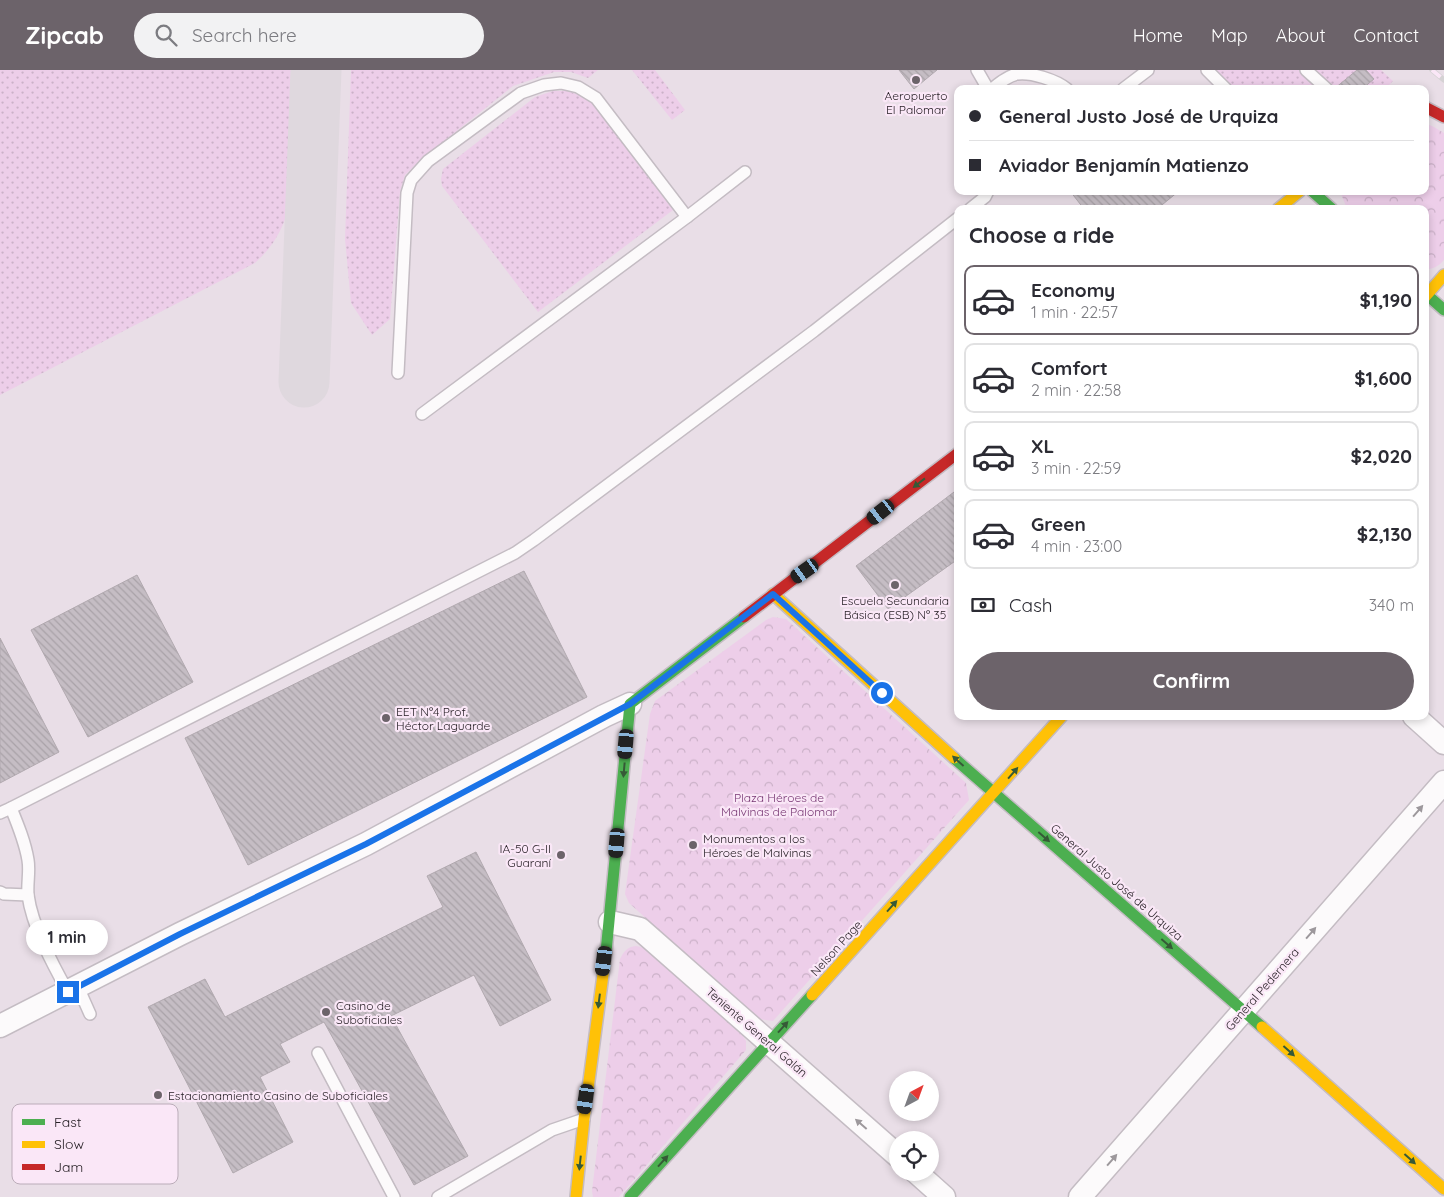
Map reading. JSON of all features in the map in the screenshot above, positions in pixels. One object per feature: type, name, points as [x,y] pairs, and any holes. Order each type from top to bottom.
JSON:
[{"type":"street","points":[[1429,108],[1443,117]]},
{"type":"street","points":[[1283,205],[1295,195]]},
{"type":"street","points":[[1316,195],[1328,205]]},
{"type":"street","points":[[1429,292],[1444,275]]},
{"type":"street","points":[[1429,298],[1444,310]]},
{"type":"street","points":[[0,1026],[180,934],[366,844],[630,704],[954,456]]},
{"type":"street","name":"General Justo José de Urquiza","points":[[773,594],[994,794],[1243,1010],[1444,1189]]},
{"type":"street","points":[[576,1197],[584,1118],[610,922],[630,704]]},
{"type":"street","name":"Nelson Page","points":[[630,1197],[1059,720]]},
{"type":"street","points":[[1418,720],[1444,743]]},
{"type":"street","name":"General Pedernera","points":[[1080,1197],[1444,782]]},
{"type":"street","name":"Teniente General Galán","points":[[610,922],[640,929],[889,1148]]},
{"type":"street","points":[[926,1181],[944,1197]]},
{"type":"lane","points":[[977,70],[986,85]]},
{"type":"lane","points":[[1128,85],[1148,70]]},
{"type":"lane","points":[[1207,70],[1222,85]]},
{"type":"lane","points":[[1306,70],[1323,85]]},
{"type":"lane","points":[[997,85],[1018,74],[1046,78],[1059,85]]},
{"type":"lane","points":[[398,373],[407,193],[411,180],[428,161],[521,93],[544,85],[561,83],[578,87],[596,98],[688,217]]},
{"type":"lane","points":[[422,414],[688,217],[745,172]]},
{"type":"lane","points":[[975,205],[986,195]]},
{"type":"lane","points":[[90,1014],[52,963],[38,929],[28,896],[28,861],[20,830],[5,811],[514,553],[814,331],[954,221]]},
{"type":"lane","points":[[0,892],[28,896]]},
{"type":"lane","points":[[318,1053],[394,1197]]},
{"type":"lane","points":[[438,1197],[552,1130],[584,1118]]},
{"type":"green space","points":[[0,70],[295,70],[292,196],[279,233],[263,256],[255,263],[0,395]]},
{"type":"green space","points":[[351,70],[598,70],[588,78],[571,72],[554,72],[513,86],[419,161],[405,175],[400,191],[390,319],[372,335],[351,303],[345,239]]},
{"type":"green space","points":[[632,70],[655,70],[685,110],[672,120]]},
{"type":"green space","points":[[1211,70],[1381,70],[1393,81],[1389,85],[1227,85]]},
{"type":"green space","points":[[553,91],[568,91],[589,99],[673,210],[538,312],[442,186],[441,179],[443,169],[535,97]]},
{"type":"green space","points":[[1429,125],[1444,133],[1444,260],[1436,267],[1429,269],[1429,205],[1345,205],[1342,195],[1429,195]]},
{"type":"green space","name":"Plaza Héroes de Malvinas de Palomar","points":[[773,617],[786,619],[966,783],[969,800],[773,1021],[758,1019],[629,903],[625,894],[650,714],[655,701],[766,620]]},
{"type":"green space","points":[[636,946],[645,948],[741,1033],[746,1041],[746,1050],[619,1197],[593,1197],[592,1191],[620,959],[626,950]]},
{"type":"building","name":"Aeropuerto El Palomar","points":[[899,70],[937,70],[914,89]]},
{"type":"building","points":[[1357,70],[1366,70],[1374,79],[1367,85],[1339,85]]},
{"type":"building","points":[[1073,195],[1174,195],[1162,205],[1081,205]]},
{"type":"building","points":[[954,492],[954,562],[888,609],[856,566]]},
{"type":"building","name":"EET Nº4 Prof. Héctor Laguarde","points":[[524,571],[587,697],[248,865],[185,738]]},
{"type":"building","points":[[137,575],[193,682],[88,737],[31,630]]},
{"type":"building","points":[[0,638],[59,752],[0,783]]},
{"type":"building","name":"Casino de Suboficiales","points":[[476,852],[551,1000],[500,1026],[474,975],[391,1016],[468,1156],[414,1185],[324,1022],[280,1044],[290,1062],[260,1077],[293,1142],[233,1173],[148,1007],[205,979],[225,1017],[443,907],[427,876]]},
{"type":"taxiway","points":[[304,382],[316,70]]},
{"type":"railway","points":[[1432,70],[1444,80]]},
{"type":"traffic: fast","points":[[1316,195],[1328,205]]},
{"type":"traffic: fast","points":[[1429,297],[1444,310]]},
{"type":"traffic: fast","points":[[606,952],[630,704],[744,617]]},
{"type":"traffic: fast","points":[[954,758],[1262,1027]]},
{"type":"traffic: fast","points":[[630,1197],[812,995]]},
{"type":"traffic: slow","points":[[1283,205],[1295,195]]},
{"type":"traffic: slow","points":[[1429,292],[1444,275]]},
{"type":"traffic: slow","points":[[773,594],[954,758]]},
{"type":"traffic: slow","points":[[812,995],[1058,720]]},
{"type":"traffic: slow","points":[[576,1197],[584,1119],[606,952]]},
{"type":"traffic: slow","points":[[1262,1027],[1444,1189]]},
{"type":"traffic: jam","points":[[1429,109],[1444,117]]},
{"type":"traffic: jam","points":[[744,617],[954,456]]},
{"type":"place","name":"Aeropuerto El Palomar","points":[[916,80]]},
{"type":"place","name":"Escuela Secundaria Básica (ESB) Nº 35","points":[[895,585]]},
{"type":"place","name":"EET Nº4 Prof. Héctor Laguarde","points":[[386,718]]},
{"type":"place","name":"Monumentos a los Héroes de Malvinas","points":[[693,845]]},
{"type":"place","name":"IA-50 G-II Guaraní","points":[[561,855]]},
{"type":"place","name":"Casino de Suboficiales","points":[[326,1012]]},
{"type":"place","name":"Estacionamiento Casino de Suboficiales","points":[[158,1095]]},
{"type":"route","points":[[68,992],[180,934],[366,844],[604,716],[630,704],[773,594],[882,693]]}]
